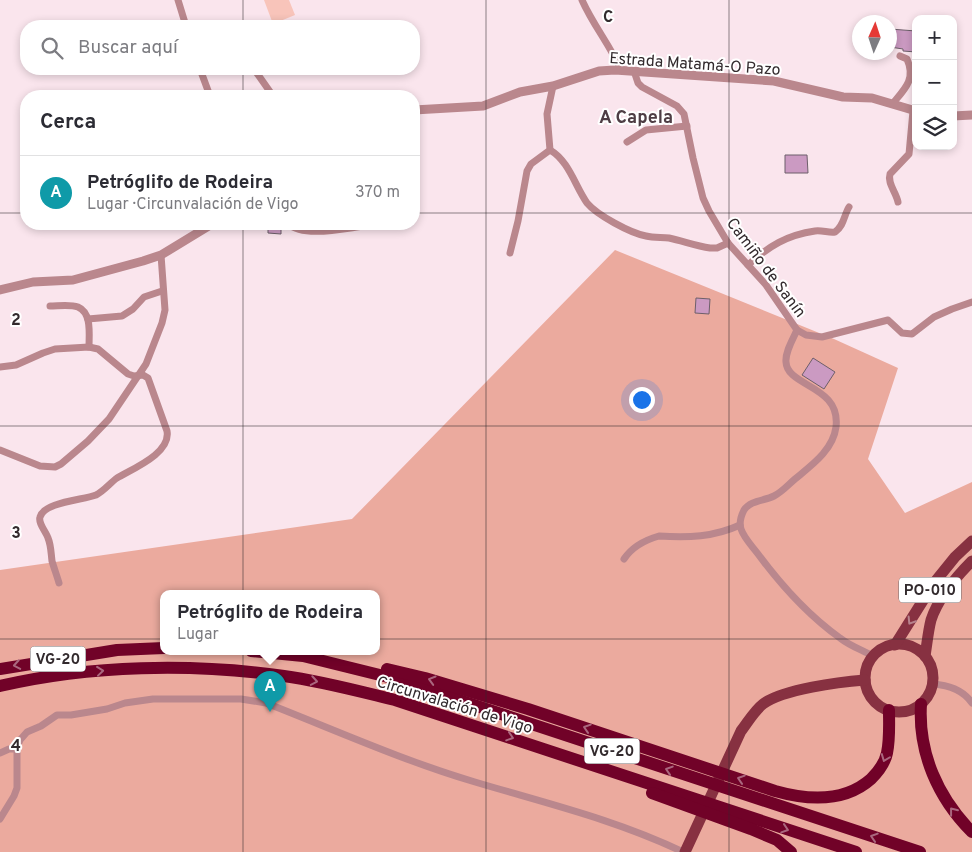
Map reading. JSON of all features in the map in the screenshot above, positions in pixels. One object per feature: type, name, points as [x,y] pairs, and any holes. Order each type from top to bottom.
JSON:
[{"type":"highway","name":"VG-20","points":[[0,669],[117,650],[160,648]]},
{"type":"highway","name":"Circunvalación de Vigo","points":[[293,655],[392,678],[920,852]]},
{"type":"highway","points":[[303,656],[336,657],[425,678],[528,709],[775,791],[804,797],[842,796],[864,785],[875,775],[882,766],[887,753],[889,710]]},
{"type":"highway","name":"Circunvalación de Vigo","points":[[0,686],[58,675],[122,669],[209,669],[283,676],[333,685],[395,700],[856,852]]},
{"type":"highway","points":[[921,704],[920,726],[928,762],[948,804],[972,832]]},
{"type":"highway","points":[[606,769],[632,786],[751,828],[777,840],[792,852]]},
{"type":"main road","name":"PO-010","points":[[895,645],[934,583],[955,557],[972,541]]},
{"type":"main road","name":"PO-010","points":[[924,656],[931,620],[938,605],[953,583],[972,561]]},
{"type":"main road","points":[[895,645],[911,646],[924,656],[932,671],[933,684],[921,704],[911,710],[900,712],[880,706],[872,699],[865,680],[873,656],[887,647],[895,645]]},
{"type":"main road","points":[[684,852],[732,751],[751,716],[763,704],[776,697],[801,690],[865,680]]},
{"type":"street","points":[[178,0],[184,20]]},
{"type":"street","points":[[582,0],[590,17],[612,50],[620,70]]},
{"type":"street","points":[[892,103],[910,83],[910,64],[908,59],[900,56]]},
{"type":"street","name":"Estrada Matamá-O Pazo","points":[[420,110],[483,106],[520,92],[552,86],[599,71],[620,70],[761,79],[842,96],[872,98],[912,110]]},
{"type":"street","name":"Camiño de Sanín","points":[[634,71],[638,83],[642,87],[681,109],[685,117],[693,158],[706,205],[728,244],[766,285],[797,330],[806,335],[822,337],[888,320],[902,333],[912,334],[934,317],[972,302]]},
{"type":"street","points":[[202,75],[208,90]]},
{"type":"street","points":[[258,75],[269,90]]},
{"type":"street","points":[[550,150],[548,114],[552,86]]},
{"type":"street","points":[[957,116],[972,115]]},
{"type":"street","points":[[627,142],[646,130],[686,126]]},
{"type":"street","points":[[898,202],[889,178],[890,174],[909,154],[912,128]]},
{"type":"street","points":[[550,150],[559,156],[572,176],[578,190],[599,215],[644,236],[669,238],[710,248],[728,244]]},
{"type":"street","points":[[510,253],[527,172],[531,164],[550,150]]},
{"type":"street","points":[[748,265],[783,239],[818,231],[835,232],[842,225],[849,206]]},
{"type":"street","points":[[0,290],[32,282],[73,280],[160,255],[202,230]]},
{"type":"street","points":[[302,230],[313,232],[330,230]]},
{"type":"street","points":[[0,450],[40,466],[55,467],[88,441],[108,420],[146,364],[164,316],[160,255]]},
{"type":"street","points":[[88,319],[122,316],[133,309],[144,297],[162,291]]},
{"type":"street","points":[[50,306],[77,307],[88,319],[90,327],[88,346]]},
{"type":"street","name":"Camiño de Sanín","points":[[740,525],[742,515],[747,507],[752,503],[772,497],[780,492],[819,458],[827,449],[834,434],[836,418],[831,402],[788,372],[785,363],[786,356],[797,330]]},
{"type":"street","points":[[0,367],[16,365],[43,352],[88,346],[98,349],[124,372],[131,375],[146,376],[151,381],[167,431],[168,440],[166,444],[136,469],[118,478],[100,493],[88,498],[60,504],[44,511],[40,522],[50,543],[52,560],[59,583]]},
{"type":"street","points":[[624,559],[631,550],[650,538],[659,536],[713,535],[740,525],[744,536],[768,567],[808,611],[843,640],[873,656]]},
{"type":"street","points":[[933,684],[959,690],[972,703]]},
{"type":"street","points":[[0,818],[17,788],[17,749],[20,740],[27,732],[41,726],[56,715],[71,715],[153,699],[241,699],[272,705],[422,764],[474,782],[553,804],[628,829],[684,852]]},
{"type":"street","points":[[0,753],[9,749],[17,749]]},
{"type":"shaded area","points":[[264,0],[289,0],[295,15],[283,20],[272,20]]},
{"type":"shaded area","points":[[615,250],[834,339],[898,368],[868,459],[905,513],[972,482],[972,852],[0,852],[0,570],[352,519]]},
{"type":"building","points":[[897,30],[912,31],[912,52],[903,51],[903,49],[897,48]]},
{"type":"building","points":[[785,155],[807,155],[808,173],[785,173]]},
{"type":"building","points":[[268,230],[281,230],[281,234],[268,233]]},
{"type":"building","points":[[696,298],[710,299],[709,314],[695,313]]},
{"type":"building","points":[[813,358],[835,372],[824,389],[802,375]]},
{"type":"place","name":"Petróglifo de Rodeira","points":[[270,712]]},
{"type":"district","name":"A Capela","points":[[636,117]]}]
